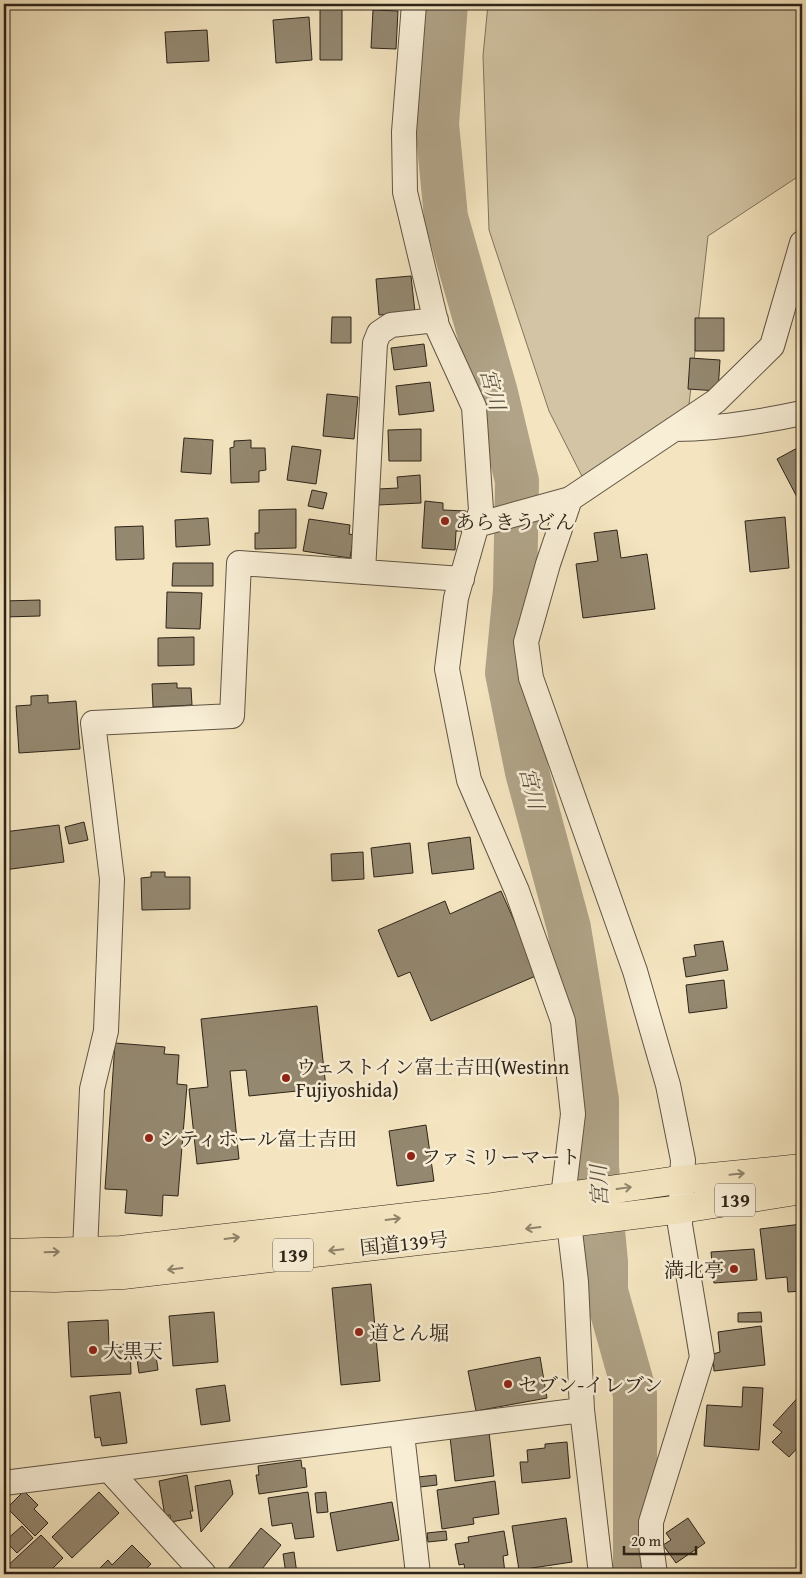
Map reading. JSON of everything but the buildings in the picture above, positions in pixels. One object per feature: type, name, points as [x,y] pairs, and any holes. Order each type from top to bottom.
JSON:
[{"type":"highway","name":"国道139号","points":[[4,1253],[121,1250],[234,1238],[570,1196],[677,1180],[802,1168]]},
{"type":"highway","name":"国道139号","points":[[4,1277],[55,1278],[123,1275],[575,1222],[802,1190]]},
{"type":"street","points":[[414,4],[404,132],[405,192],[437,326],[474,407],[481,510],[485,524],[462,578],[456,598],[447,670],[469,780],[517,891],[563,1021],[573,1114],[570,1196],[575,1222],[582,1410],[601,1574]]},
{"type":"street","points":[[485,524],[563,501],[716,401],[772,346],[802,243]]},
{"type":"street","points":[[363,572],[375,343],[379,333],[391,325],[436,320]]},
{"type":"street","points":[[674,429],[699,429],[750,424],[802,413]]},
{"type":"street","points":[[563,501],[526,642],[530,678],[635,971],[668,1085],[683,1160],[677,1180],[674,1209],[680,1225],[702,1357],[651,1522],[650,1545],[655,1574]]},
{"type":"street","points":[[85,1251],[92,1089],[106,1031],[112,879],[93,723],[232,716],[239,563],[462,578]]},
{"type":"street","points":[[4,1483],[582,1410]]},
{"type":"street","points":[[402,1434],[418,1574]]},
{"type":"street","points":[[109,1470],[204,1574]]},
{"type":"shaded area","points":[[488,4],[802,4],[802,174],[708,236],[686,431],[593,498],[549,411],[489,230],[483,56]]},
{"type":"waterway","name":"宮川","points":[[446,4],[437,124],[446,217],[496,393],[517,481],[515,590],[507,673],[527,772],[569,928],[597,1100],[597,1167],[606,1262],[606,1291],[635,1394],[635,1574]]},
{"type":"place","name":"あらきうどん","points":[[445,521]]},
{"type":"place","name":"ウェストイン富士吉田(Westinn Fujiyoshida)","points":[[286,1078]]},
{"type":"place","name":"シティホール富士吉田","points":[[149,1138]]},
{"type":"place","name":"ファミリーマート","points":[[411,1156]]},
{"type":"place","name":"満北亭","points":[[734,1269]]},
{"type":"place","name":"道とん堀","points":[[359,1332]]},
{"type":"place","name":"大黒天","points":[[93,1350]]},
{"type":"place","name":"セブン-イレブン","points":[[508,1384]]}]
